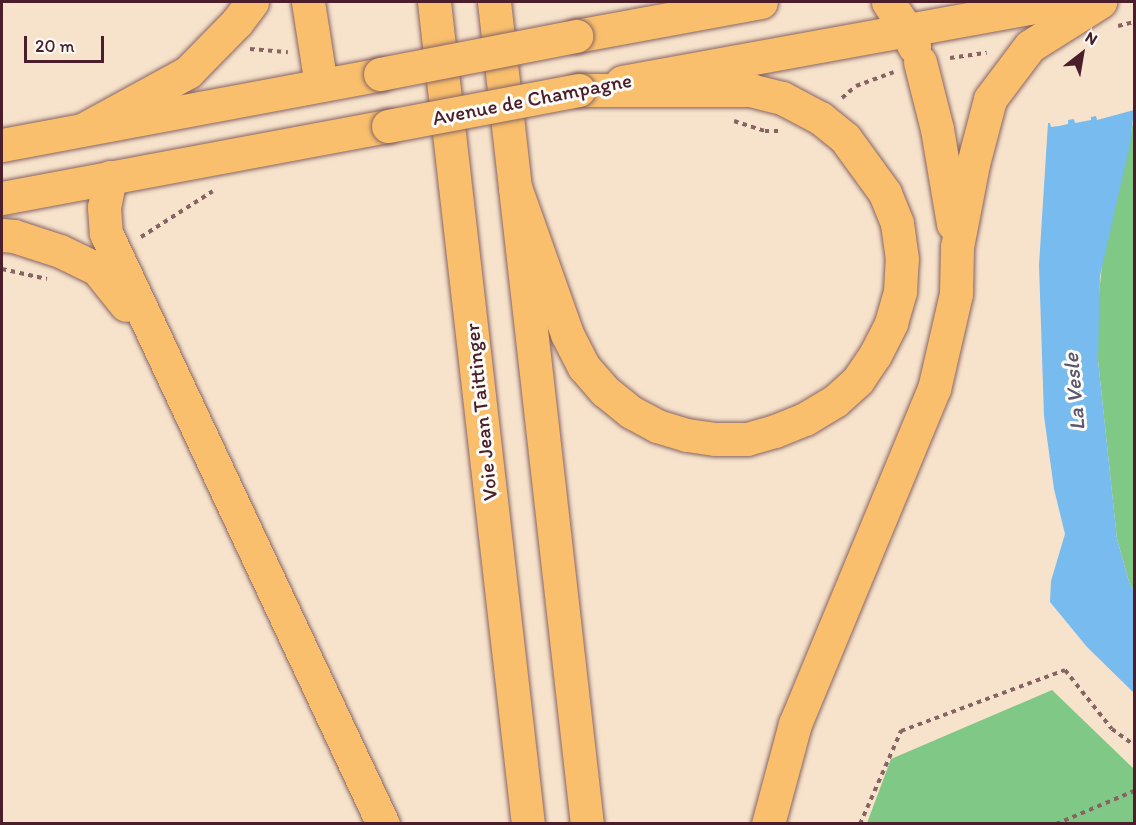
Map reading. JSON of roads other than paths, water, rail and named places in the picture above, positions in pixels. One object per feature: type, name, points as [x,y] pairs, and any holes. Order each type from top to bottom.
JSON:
[{"type":"main road","points":[[84,129],[188,72],[237,22],[252,2]]},
{"type":"main road","points":[[308,2],[330,136]]},
{"type":"main road","name":"Voie Jean Taittinger","points":[[434,2],[528,824]]},
{"type":"main road","points":[[494,2],[587,824]]},
{"type":"main road","points":[[2,145],[761,2]]},
{"type":"main road","points":[[888,2],[906,29],[920,62],[937,129],[957,247]]},
{"type":"main road","name":"Avenue de Champagne","points":[[2,198],[906,29],[1062,2]]},
{"type":"main road","points":[[768,824],[795,724],[934,389],[956,294],[957,247],[973,164],[990,99],[1030,46],[1100,2]]},
{"type":"main road","points":[[515,187],[567,334],[584,367],[605,391],[631,412],[657,426],[687,435],[747,439],[775,431],[805,419],[835,401],[858,380],[875,355],[891,323],[900,292],[903,259],[897,223],[885,193],[845,138],[820,118],[782,98],[751,90],[579,90]]},
{"type":"main road","points":[[133,120],[110,177],[104,207],[106,233],[383,824]]},
{"type":"main road","points":[[2,236],[14,236],[60,251],[97,269],[156,341]]},
{"type":"water","name":"La Vesle","points":[[1134,110],[1130,144],[1100,276],[1098,360],[1117,539],[1130,585],[1134,590],[1134,693],[1087,647],[1050,602],[1051,581],[1065,534],[1054,489],[1044,416],[1039,265],[1048,123],[1051,127],[1059,126],[1068,124],[1068,120],[1074,119],[1075,123],[1091,120],[1091,117],[1096,116],[1097,120]]}]
